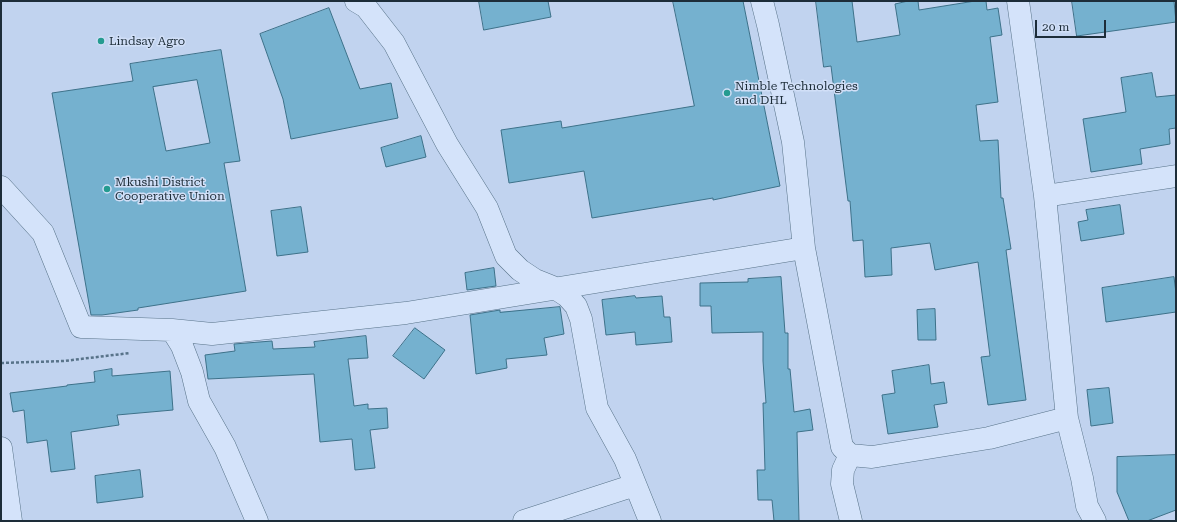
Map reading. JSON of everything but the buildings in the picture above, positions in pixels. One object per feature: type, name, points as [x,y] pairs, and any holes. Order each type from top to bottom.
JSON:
[{"type":"street","points":[[356,1],[366,7],[394,43],[447,144],[487,208],[506,256],[520,270],[555,288],[567,296],[576,306],[581,319],[597,408],[625,459],[650,521]]},
{"type":"street","points":[[762,1],[793,142],[804,248],[842,447],[850,455],[872,457],[989,438],[1067,418]]},
{"type":"street","points":[[1018,1],[1045,196],[1067,418],[1082,478],[1087,506],[1095,521]]},
{"type":"street","points":[[1045,196],[1176,176]]},
{"type":"street","points":[[1,187],[43,233],[80,327],[172,330],[212,334],[238,330],[266,329],[406,313],[804,248]]},
{"type":"street","points":[[172,330],[182,346],[192,372],[199,401],[225,447],[257,521]]},
{"type":"street","points":[[1,448],[11,521]]},
{"type":"street","points":[[850,455],[843,470],[842,484],[851,521]]},
{"type":"street","points":[[524,521],[635,485]]},
{"type":"path","points":[[1,363],[64,361],[133,353]]},
{"type":"place","name":"Lindsay Agro","points":[[101,41]]},
{"type":"place","name":"Nimble Technologies and DHL","points":[[727,93]]},
{"type":"place","name":"Mkushi District Cooperative Union","points":[[107,189]]}]
